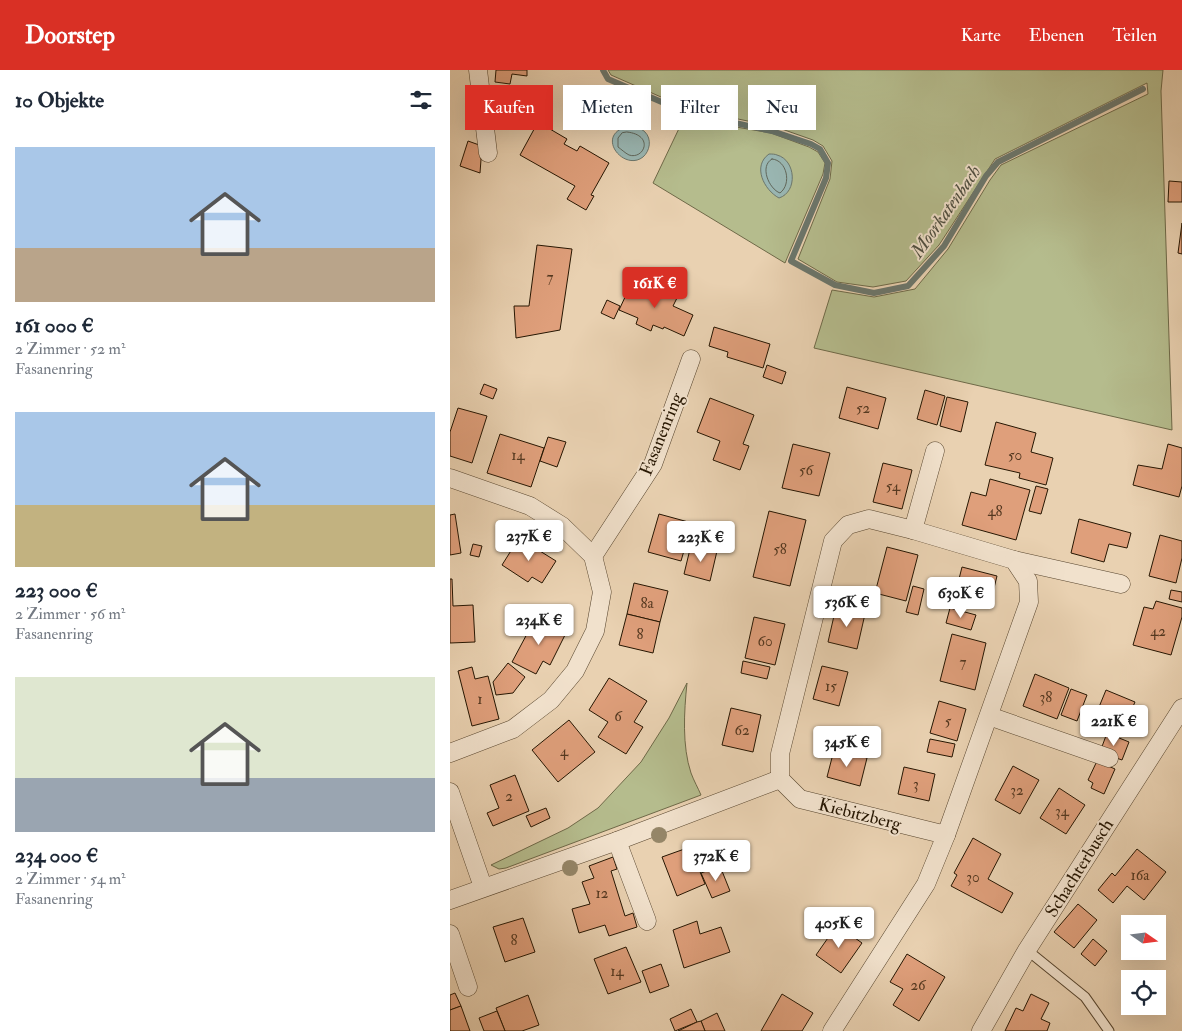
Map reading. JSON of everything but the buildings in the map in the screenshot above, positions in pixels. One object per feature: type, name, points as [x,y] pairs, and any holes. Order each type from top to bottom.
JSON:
[{"type":"street","points":[[478,70],[488,153]]},
{"type":"street","name":"Fasanenring","points":[[593,556],[653,464],[691,359]]},
{"type":"street","points":[[913,530],[934,451]]},
{"type":"street","points":[[450,478],[530,506],[562,526],[593,556],[602,592],[595,631],[575,671],[551,700],[513,729],[450,753]]},
{"type":"street","points":[[450,900],[617,841],[780,780],[780,754],[833,541],[848,525],[869,519],[1014,560],[1121,584]]},
{"type":"street","points":[[832,1031],[926,884],[946,835],[1029,602],[1028,582],[1014,560]]},
{"type":"street","name":"Schachterbusch","points":[[982,1031],[1027,950],[1182,708]]},
{"type":"street","points":[[989,716],[1109,758]]},
{"type":"street","name":"Kiebitzberg","points":[[780,780],[800,799],[946,835]]},
{"type":"street","points":[[450,792],[483,887]]},
{"type":"street","points":[[617,841],[647,921]]},
{"type":"street","points":[[450,934],[468,987]]},
{"type":"lane","points":[[1027,950],[1085,997],[1109,1031]]},
{"type":"green space","points":[[608,70],[1163,70],[1161,91],[1172,430],[814,348],[832,290],[874,297],[915,289],[948,249],[1001,165],[1148,94],[1147,83],[995,159],[939,245],[906,281],[873,287],[837,282],[798,259],[830,179],[832,161],[823,146],[813,140],[785,130],[816,130],[816,85],[748,85],[748,121],[738,119],[738,85],[661,85],[661,97],[651,93],[651,85],[634,85],[611,75]]},
{"type":"green space","points":[[738,127],[771,133],[818,152],[825,163],[823,174],[785,263],[653,183],[678,130],[738,130]]},
{"type":"green space","points":[[687,683],[685,717],[686,752],[691,773],[701,795],[506,868],[499,869],[491,865],[568,828],[598,808],[641,762],[669,718]]},
{"type":"water","points":[[642,130],[645,132],[649,138],[649,145],[643,157],[636,160],[628,160],[616,151],[613,138],[617,131]]},
{"type":"water","points":[[769,154],[775,154],[783,158],[791,169],[792,183],[785,195],[779,198],[769,189],[762,178],[761,165]]},
{"type":"waterway","name":"Moorkatenbach","points":[[603,70],[608,79],[685,112],[772,131],[811,144],[820,149],[828,163],[826,178],[791,261],[835,285],[874,293],[908,286],[944,246],[986,176],[998,162],[1143,89]]}]
